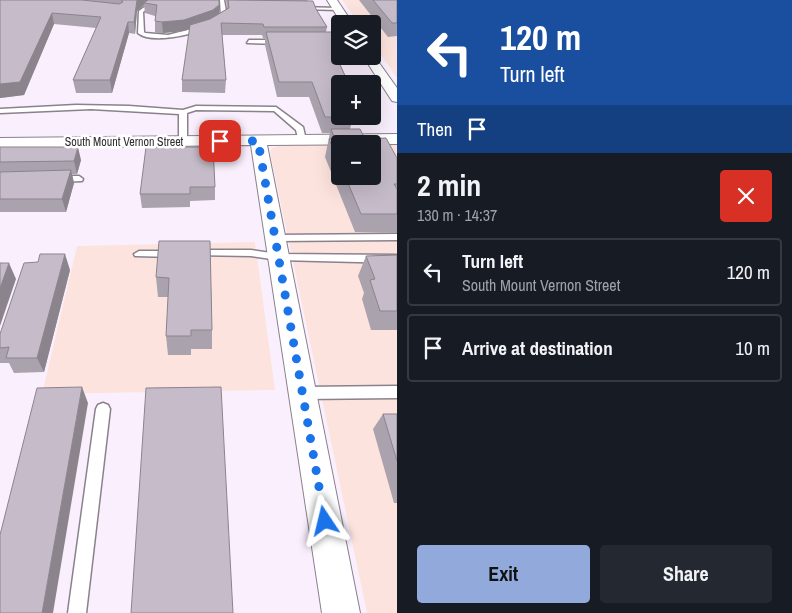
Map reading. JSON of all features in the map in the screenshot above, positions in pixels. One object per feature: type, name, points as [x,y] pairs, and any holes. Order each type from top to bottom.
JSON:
[{"type":"street","points":[[335,4],[342,15]]},
{"type":"street","points":[[375,65],[397,98]]},
{"type":"street","name":"South Mount Vernon Street","points":[[0,142],[397,139]]},
{"type":"street","points":[[258,141],[341,613]]},
{"type":"lane","points":[[157,0],[141,11],[141,33],[144,35],[174,36],[218,24],[224,17],[222,0]]},
{"type":"lane","points":[[298,8],[335,4]]},
{"type":"lane","points":[[249,42],[285,42]]},
{"type":"lane","points":[[0,111],[43,108],[122,108],[160,112],[183,112],[196,108],[276,109],[300,129],[302,140]]},
{"type":"lane","points":[[183,112],[183,141]]},
{"type":"lane","points":[[50,179],[79,178]]},
{"type":"lane","points":[[139,254],[251,253],[276,248],[397,237]]},
{"type":"lane","points":[[276,248],[397,259]]},
{"type":"lane","points":[[302,393],[397,392]]},
{"type":"lane","points":[[77,613],[103,409]]},
{"type":"shaded area","points":[[342,0],[397,0],[397,78],[381,55],[381,15],[353,15]]},
{"type":"shaded area","points":[[397,144],[397,613],[367,613],[270,152],[272,148],[283,145],[331,145],[331,185],[381,185],[381,145]]},
{"type":"shaded area","points":[[255,242],[275,390],[42,394],[77,246]]},
{"type":"building","points":[[0,0],[82,0],[119,4],[123,2],[121,0],[137,0],[134,22],[128,22],[110,80],[73,80],[101,17],[52,13],[20,82],[0,84]]},
{"type":"building","points":[[148,0],[219,0],[219,5],[213,10],[184,20],[162,22],[155,21],[157,5],[144,3]]},
{"type":"building","points":[[228,0],[313,1],[327,27],[264,27],[263,24],[221,23],[226,80],[182,80],[190,25],[210,19],[229,8]]},
{"type":"building","points":[[373,0],[397,0],[397,23],[392,23]]},
{"type":"building","points":[[266,32],[331,32],[331,65],[340,65],[345,75],[331,75],[331,117],[325,117],[312,82],[279,82]]},
{"type":"building","points":[[331,129],[360,129],[363,135],[333,135]]},
{"type":"building","points":[[381,138],[386,138],[397,158],[397,184],[394,184],[397,189],[397,214],[361,214],[349,185],[381,185]]},
{"type":"building","points":[[0,147],[78,147],[74,161],[0,162]]},
{"type":"building","points":[[146,147],[213,147],[215,187],[190,187],[190,194],[140,194]]},
{"type":"building","points":[[71,170],[62,199],[0,199],[0,172]]},
{"type":"building","points":[[159,241],[210,241],[212,330],[191,330],[191,336],[166,336],[169,278],[156,277]]},
{"type":"building","points":[[40,254],[65,254],[37,358],[6,358],[9,347],[0,348],[0,334],[24,263],[38,262]]},
{"type":"building","points":[[397,255],[397,311],[380,311],[370,280],[375,279],[366,256]]},
{"type":"building","points":[[0,263],[9,263],[0,288]]},
{"type":"building","points":[[82,387],[42,613],[0,613],[0,535],[37,388]]},
{"type":"building","points":[[221,387],[233,613],[131,613],[146,388]]},
{"type":"building","points":[[383,414],[397,414],[397,461]]},
{"type":"route","points":[[220,141],[258,141],[325,521]]}]
